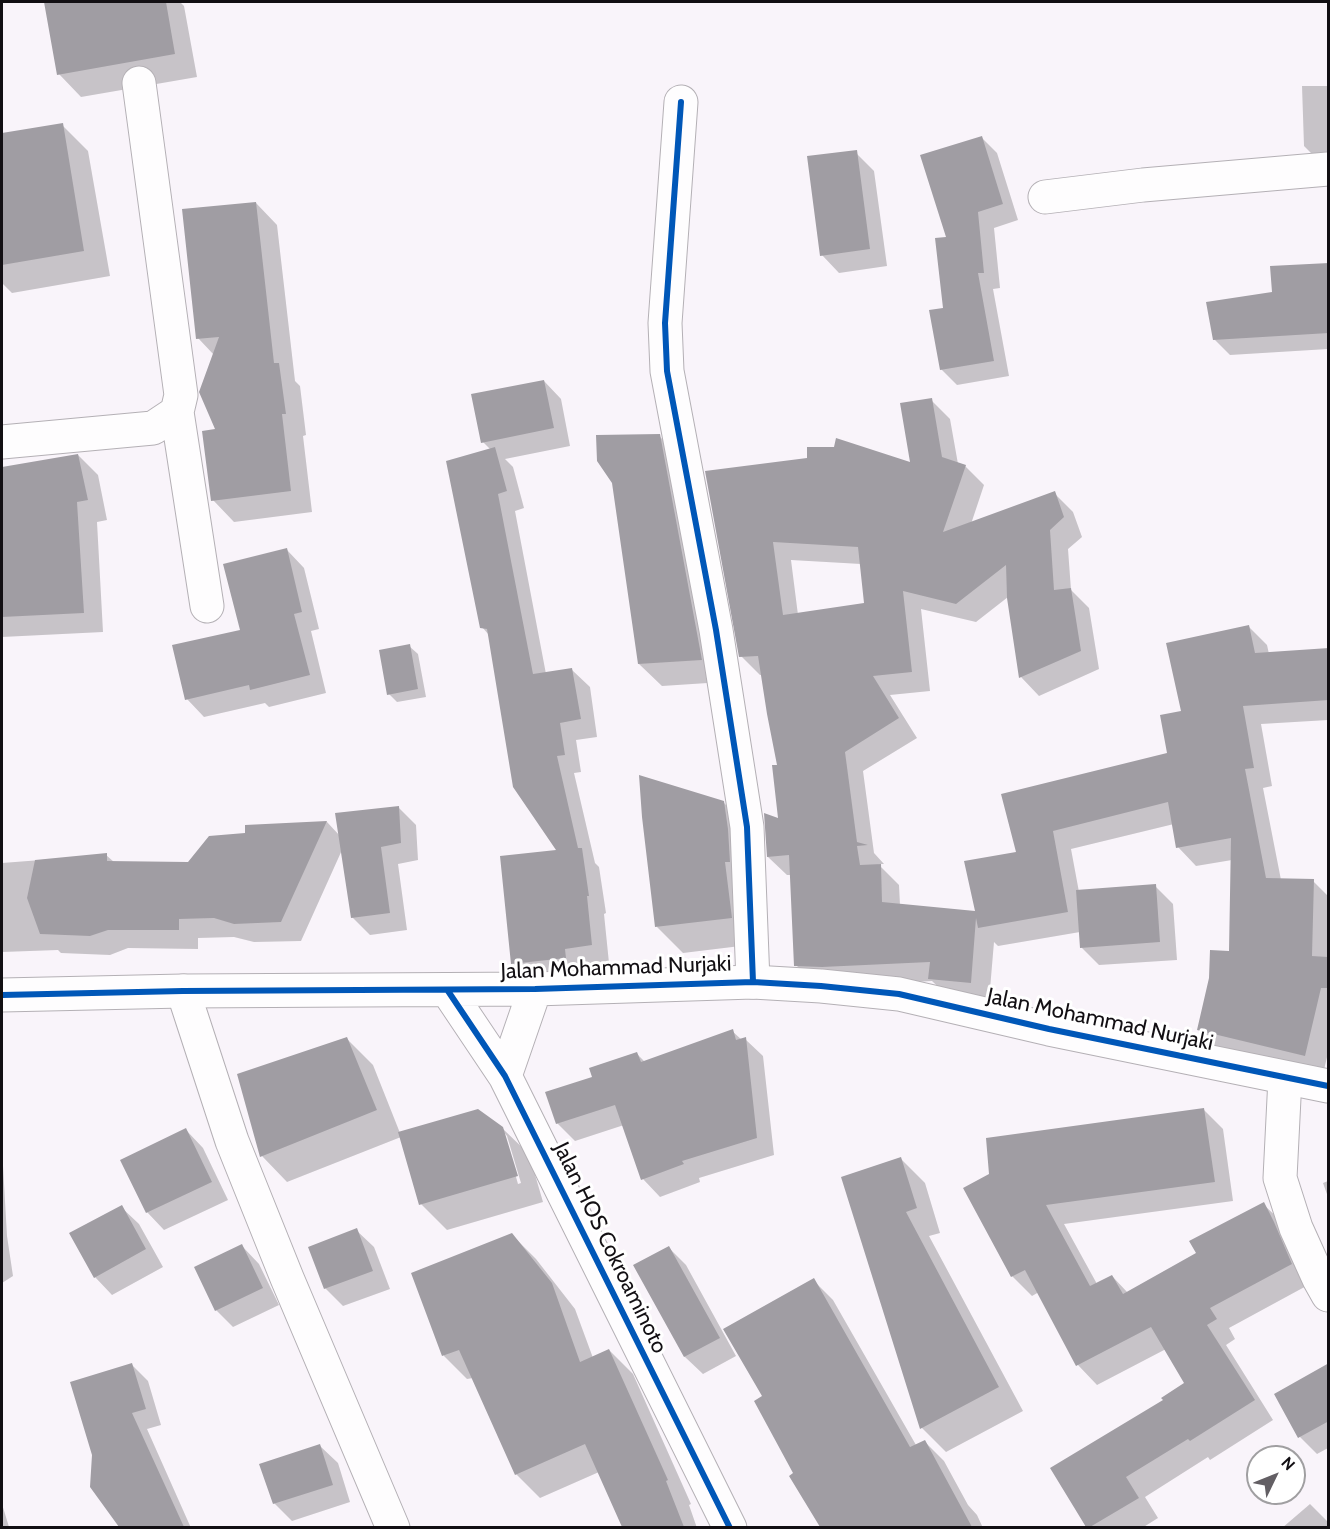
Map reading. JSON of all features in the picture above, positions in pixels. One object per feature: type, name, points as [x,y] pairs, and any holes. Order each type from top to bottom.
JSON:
[{"type":"street","points":[[139,83],[181,395],[177,412],[207,606]]},
{"type":"street","points":[[681,102],[665,323],[667,370],[717,630],[747,827],[753,982]]},
{"type":"street","points":[[1045,197],[1143,185],[1329,170]]},
{"type":"street","points":[[2,442],[153,428],[177,412]]},
{"type":"street","name":"Jalan Mohammad Nurjaki","points":[[2,995],[183,991],[448,991],[753,982],[821,986],[899,994],[1049,1029],[1329,1086]]},
{"type":"street","points":[[505,1076],[535,989]]},
{"type":"street","points":[[183,991],[232,1141],[286,1278],[393,1527]]},
{"type":"street","name":"Jalan HOS Cokroaminoto","points":[[448,991],[505,1076],[730,1527]]},
{"type":"street","points":[[1285,1078],[1280,1178],[1296,1228],[1319,1279],[1329,1294]]},
{"type":"building","points":[[44,2],[166,2],[175,54],[57,75]]},
{"type":"building","points":[[63,123],[84,251],[2,265],[2,133]]},
{"type":"building","points":[[982,136],[1003,204],[978,212],[984,273],[978,273],[994,361],[940,370],[929,310],[943,308],[935,238],[946,237],[920,155]]},
{"type":"building","points":[[857,150],[870,249],[820,256],[807,156]]},
{"type":"building","points":[[256,202],[274,363],[279,363],[286,414],[282,414],[291,491],[211,501],[202,431],[215,429],[199,392],[219,337],[196,339],[182,209]]},
{"type":"building","points":[[1329,263],[1329,333],[1213,340],[1206,302],[1272,292],[1270,266]]},
{"type":"building","points":[[544,380],[554,428],[481,443],[471,394]]},
{"type":"building","points":[[932,398],[942,457],[966,465],[943,532],[1055,491],[1064,517],[1050,530],[1054,590],[1071,588],[1081,651],[1019,678],[1007,598],[1006,565],[956,604],[903,591],[912,672],[873,676],[899,718],[845,752],[857,842],[868,845],[857,846],[860,865],[881,864],[882,902],[975,911],[964,861],[1016,852],[1001,794],[1167,753],[1160,715],[1181,711],[1166,643],[1249,625],[1255,653],[1329,648],[1329,700],[1243,706],[1254,768],[1245,769],[1266,878],[1314,879],[1312,956],[1328,957],[1327,988],[1321,988],[1305,1056],[1197,1030],[1209,978],[1210,950],[1229,951],[1231,838],[1176,848],[1168,802],[1053,831],[1068,912],[978,928],[976,918],[971,983],[928,979],[930,962],[822,967],[794,966],[789,855],[767,857],[764,813],[778,818],[772,765],[777,765],[758,656],[739,657],[705,471],[807,458],[807,447],[834,447],[836,438],[910,462],[900,403]],"holes":[[[773,542],[858,547],[864,603],[783,615]]]},
{"type":"building","points":[[660,434],[702,660],[638,664],[612,483],[597,461],[596,435]]},
{"type":"building","points":[[495,447],[507,491],[498,494],[533,674],[572,668],[581,719],[560,723],[565,755],[557,756],[578,848],[582,848],[589,896],[587,896],[592,945],[565,949],[566,958],[511,964],[500,856],[556,850],[513,787],[487,629],[480,628],[446,461]]},
{"type":"building","points":[[78,454],[88,500],[77,502],[84,613],[2,617],[2,467]]},
{"type":"building","points":[[287,548],[302,612],[294,614],[310,675],[250,690],[249,685],[185,700],[172,645],[240,630],[223,564]]},
{"type":"building","points":[[410,644],[418,689],[387,695],[379,650]]},
{"type":"building","points":[[639,775],[724,801],[730,862],[725,862],[732,918],[655,927]]},
{"type":"building","points":[[399,806],[401,843],[381,847],[390,913],[351,918],[335,813]]},
{"type":"building","points":[[327,821],[281,922],[234,924],[214,918],[179,919],[179,930],[108,930],[90,936],[40,934],[27,898],[35,860],[107,853],[107,861],[188,862],[209,836],[245,833],[245,825]]},
{"type":"building","points":[[1156,884],[1160,942],[1080,948],[1076,890]]},
{"type":"building","points":[[733,1029],[736,1040],[746,1037],[757,1138],[682,1161],[684,1164],[641,1180],[615,1105],[556,1124],[545,1092],[592,1077],[589,1068],[637,1052],[641,1062]]},
{"type":"building","points":[[347,1037],[377,1110],[260,1157],[237,1074]]},
{"type":"building","points":[[1204,1108],[1215,1182],[1046,1205],[1090,1286],[1112,1275],[1123,1294],[1196,1253],[1189,1241],[1264,1202],[1292,1264],[1210,1308],[1217,1319],[1207,1325],[1255,1400],[1190,1441],[1188,1439],[1126,1477],[1139,1498],[1090,1527],[1086,1527],[1050,1468],[1163,1400],[1161,1398],[1184,1383],[1151,1327],[1076,1366],[1025,1270],[1011,1277],[963,1188],[989,1174],[986,1138]]},
{"type":"building","points":[[478,1109],[503,1127],[518,1176],[419,1205],[398,1132]]},
{"type":"building","points":[[186,1128],[212,1182],[146,1213],[120,1160]]},
{"type":"building","points":[[901,1157],[917,1208],[906,1212],[999,1387],[920,1429],[841,1177]]},
{"type":"building","points":[[122,1205],[146,1249],[94,1278],[69,1233]]},
{"type":"building","points":[[357,1228],[373,1271],[324,1289],[308,1247]]},
{"type":"building","points":[[512,1233],[552,1283],[580,1362],[609,1349],[668,1480],[666,1481],[684,1527],[622,1527],[585,1444],[515,1475],[459,1350],[442,1356],[411,1273]]},
{"type":"building","points":[[242,1244],[263,1288],[215,1311],[194,1267]]},
{"type":"building","points":[[669,1246],[720,1338],[684,1357],[633,1265]]},
{"type":"building","points":[[814,1278],[910,1447],[925,1440],[972,1527],[820,1527],[789,1476],[793,1473],[754,1401],[762,1396],[723,1329]]},
{"type":"building","points":[[132,1363],[146,1409],[132,1413],[184,1527],[119,1527],[90,1487],[92,1455],[70,1382]]},
{"type":"building","points":[[1329,1363],[1329,1421],[1298,1438],[1274,1394]]},
{"type":"building","points":[[320,1444],[333,1485],[273,1504],[259,1464]]},
{"type":"cycle path","points":[[681,102],[665,323],[667,371],[716,630],[747,827],[753,982]]},
{"type":"cycle path","points":[[2,995],[183,991],[535,989],[753,982],[821,986],[899,994],[1049,1029],[1328,1086]]},
{"type":"cycle path","points":[[448,991],[505,1076],[730,1528]]}]
